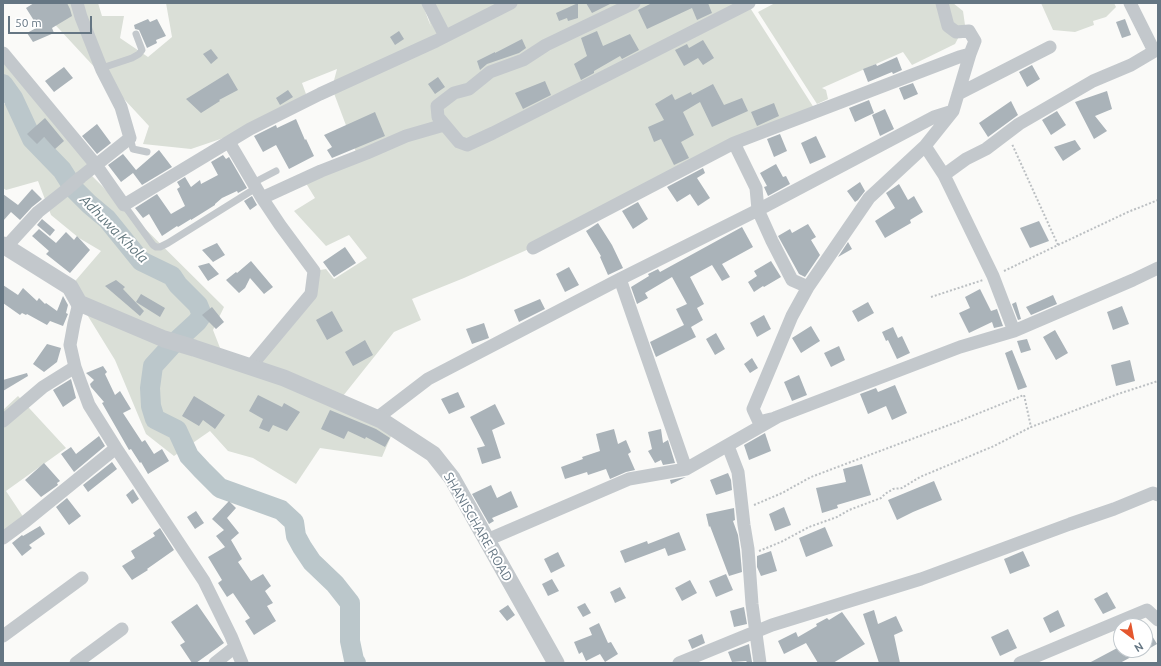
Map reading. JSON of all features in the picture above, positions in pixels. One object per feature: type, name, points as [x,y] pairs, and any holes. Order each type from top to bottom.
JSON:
[{"type":"street","points":[[77,3],[80,17],[121,107],[130,138],[38,212],[4,246],[70,287],[79,303],[70,345],[75,367],[89,405],[204,581],[242,663]]},
{"type":"street","points":[[428,3],[445,36]]},
{"type":"street","points":[[3,53],[96,165],[124,205],[250,129],[511,3]]},
{"type":"street","points":[[634,3],[546,45],[523,60],[490,72],[469,89],[454,93],[437,106],[438,117],[459,142],[467,145],[749,3]]},
{"type":"street","points":[[942,3],[948,26],[956,32],[969,31],[975,41],[953,111],[925,146],[869,198],[808,287],[792,316],[753,408],[759,422],[777,417],[960,348],[1014,331],[1158,268]]},
{"type":"street","points":[[944,175],[966,159],[986,149],[1019,124],[1093,81],[1131,65],[1156,50],[1130,3]]},
{"type":"street","points":[[958,94],[1050,47]]},
{"type":"street","points":[[533,248],[734,143],[937,65],[970,54]]},
{"type":"street","points":[[377,418],[428,379],[620,279],[758,210],[934,117],[953,111]]},
{"type":"street","points":[[257,189],[321,171],[406,136],[444,125]]},
{"type":"street","points":[[229,142],[280,225],[314,271],[311,294],[250,367]]},
{"type":"street","points":[[734,143],[756,188],[758,210],[792,280],[808,287]]},
{"type":"street","points":[[925,146],[944,175],[993,276],[1014,331]]},
{"type":"street","points":[[620,279],[686,469]]},
{"type":"street","name":"SHANISCHARE ROAD","points":[[79,303],[164,339],[284,378],[377,418],[433,454],[452,478],[556,663]]},
{"type":"street","points":[[3,421],[43,387],[75,367]]},
{"type":"street","points":[[487,540],[629,479],[686,469],[777,417]]},
{"type":"street","points":[[728,446],[738,472],[749,556],[752,604],[760,663]]},
{"type":"street","points":[[3,538],[116,448]]},
{"type":"street","points":[[680,663],[772,625],[921,579],[1114,509],[1153,493],[1158,495]]},
{"type":"street","points":[[3,636],[82,578]]},
{"type":"street","points":[[1020,663],[1147,610],[1158,620]]},
{"type":"street","points":[[76,663],[122,629]]},
{"type":"street","points":[[215,663],[235,647]]},
{"type":"lane","points":[[102,68],[132,58],[139,54],[142,50],[136,34]]},
{"type":"lane","points":[[130,138],[133,149],[147,152]]},
{"type":"lane","points":[[124,205],[153,245],[160,247],[257,189],[276,171]]},
{"type":"path","points":[[1007,133],[1058,245]]},
{"type":"path","points":[[931,297],[993,276],[1128,212],[1158,200]]},
{"type":"path","points":[[749,556],[781,542],[808,527],[881,498],[893,489],[902,488],[920,476],[994,446],[1031,427],[1118,394],[1158,381]]},
{"type":"path","points":[[742,510],[782,493],[811,477],[1024,395],[1031,427]]},
{"type":"shaded area","points":[[35,3],[98,3],[102,16],[124,16],[120,38],[148,57],[172,37],[166,3],[422,3],[431,27],[424,3],[747,3],[816,111],[734,143],[549,240],[464,278],[412,299],[421,320],[394,332],[339,401],[392,434],[382,457],[320,448],[296,484],[253,458],[228,451],[210,431],[174,456],[146,434],[115,360],[70,287],[101,251],[79,238],[51,215],[38,181],[6,190],[3,188],[3,105],[13,98],[3,84],[3,53],[96,165],[88,172],[224,307],[213,330],[222,353],[250,367],[311,294],[314,271],[326,269],[334,279],[367,258],[349,235],[326,246],[294,211],[315,198],[304,180],[356,152],[332,88],[337,69],[302,83],[306,94],[250,129],[191,149],[143,144],[149,126]]},
{"type":"shaded area","points":[[775,3],[953,3],[963,11],[965,25],[955,44],[912,65],[903,52],[822,88],[826,90],[828,99],[817,104],[758,12]]},
{"type":"shaded area","points":[[1041,3],[1114,3],[1116,7],[1106,17],[1093,21],[1094,25],[1075,32],[1053,30]]},
{"type":"shaded area","points":[[18,396],[66,448],[6,491],[26,521],[3,538],[3,410]]},
{"type":"building","points":[[34,3],[67,3],[72,16],[52,28],[54,33],[33,42],[27,33],[38,27],[26,8]]},
{"type":"building","points":[[578,3],[578,18],[568,21],[567,18],[559,21],[556,13]]},
{"type":"building","points":[[586,3],[612,3],[592,13]]},
{"type":"building","points":[[652,3],[708,3],[712,13],[697,20],[692,8],[647,29],[638,10]]},
{"type":"building","points":[[148,19],[150,22],[157,19],[166,36],[156,40],[157,43],[147,48],[139,30],[135,29],[134,25]]},
{"type":"building","points":[[1125,19],[1131,35],[1122,38],[1116,22]]},
{"type":"building","points":[[399,31],[404,39],[395,45],[390,37]]},
{"type":"building","points":[[597,31],[603,46],[630,34],[639,50],[622,59],[620,56],[581,80],[574,64],[587,56],[581,38]]},
{"type":"building","points":[[522,39],[526,48],[519,53],[487,64],[480,70],[477,61]]},
{"type":"building","points":[[703,40],[714,58],[703,65],[698,58],[684,66],[675,50],[687,44],[689,48]]},
{"type":"building","points":[[211,49],[218,58],[211,64],[203,54]]},
{"type":"building","points":[[897,57],[902,70],[893,74],[892,72],[868,82],[863,69],[876,64],[877,66]]},
{"type":"building","points":[[1032,65],[1040,79],[1027,87],[1019,72]]},
{"type":"building","points":[[64,67],[73,78],[54,92],[45,81]]},
{"type":"building","points":[[228,73],[238,90],[219,100],[220,101],[201,113],[186,99]]},
{"type":"building","points":[[438,77],[445,87],[435,94],[428,84]]},
{"type":"building","points":[[545,81],[551,95],[523,109],[515,93]]},
{"type":"building","points":[[913,83],[918,94],[904,100],[899,88]]},
{"type":"building","points":[[713,84],[724,105],[742,98],[748,111],[712,127],[700,102],[683,112],[694,135],[681,142],[689,158],[674,165],[661,139],[654,142],[648,127],[664,120],[655,104],[672,94],[675,100],[691,92],[692,95]]},
{"type":"building","points":[[288,90],[293,97],[280,105],[276,98]]},
{"type":"building","points":[[1107,91],[1112,109],[1095,116],[1107,131],[1094,139],[1075,102]]},
{"type":"building","points":[[869,100],[874,113],[855,122],[849,108]]},
{"type":"building","points":[[1011,101],[1018,115],[988,137],[979,123]]},
{"type":"building","points":[[774,103],[779,116],[757,126],[751,112]]},
{"type":"building","points":[[885,109],[894,129],[880,136],[872,115]]},
{"type":"building","points":[[1057,111],[1066,125],[1051,135],[1042,120]]},
{"type":"building","points":[[375,112],[385,136],[332,158],[327,150],[332,147],[324,135]]},
{"type":"building","points":[[45,118],[64,141],[55,149],[44,137],[37,144],[27,134]]},
{"type":"building","points":[[296,119],[314,156],[289,169],[276,145],[263,152],[254,136],[276,125],[277,128]]},
{"type":"building","points":[[97,124],[111,143],[97,154],[82,136]]},
{"type":"building","points":[[780,134],[787,151],[774,157],[767,139]]},
{"type":"building","points":[[816,136],[826,157],[810,164],[801,143]]},
{"type":"building","points":[[1075,140],[1081,149],[1063,161],[1054,147]]},
{"type":"building","points":[[159,150],[172,167],[142,185],[133,173],[121,182],[108,165],[123,154],[136,170]]},
{"type":"building","points":[[223,155],[226,159],[229,157],[247,188],[238,193],[237,191],[222,198],[215,205],[162,236],[149,214],[143,218],[135,208],[157,194],[171,214],[185,206],[177,189],[180,187],[177,182],[185,177],[191,187],[200,180],[201,184],[218,175],[211,162]]},
{"type":"building","points":[[776,164],[783,177],[786,176],[790,184],[768,196],[764,187],[767,186],[760,173]]},
{"type":"building","points":[[703,168],[705,173],[697,178],[710,198],[698,206],[690,194],[677,202],[667,187]]},
{"type":"building","points":[[860,182],[865,191],[855,202],[847,191]]},
{"type":"building","points":[[899,184],[908,200],[914,196],[923,212],[910,220],[911,223],[885,238],[875,221],[895,208],[886,193]]},
{"type":"building","points":[[32,189],[42,199],[20,220],[11,212],[3,221],[3,194],[18,205]]},
{"type":"building","points":[[252,196],[257,205],[250,210],[244,201]]},
{"type":"building","points":[[638,202],[648,219],[633,229],[622,211]]},
{"type":"building","points":[[42,219],[55,230],[50,236],[37,225]]},
{"type":"building","points":[[1039,221],[1049,241],[1030,248],[1020,228]]},
{"type":"building","points":[[598,223],[612,245],[623,268],[608,275],[600,257],[601,256],[586,231]]},
{"type":"building","points":[[808,224],[816,237],[811,240],[820,255],[805,277],[799,274],[778,236],[790,229],[792,233]]},
{"type":"building","points":[[742,227],[753,247],[722,264],[730,277],[722,281],[712,265],[690,277],[704,304],[697,308],[703,320],[691,327],[696,337],[656,357],[650,342],[684,325],[676,309],[687,304],[672,277],[645,293],[648,298],[637,304],[631,287],[649,276],[648,274],[658,269],[660,272]]},
{"type":"building","points":[[39,229],[56,243],[66,232],[74,240],[77,236],[90,250],[70,273],[46,254],[49,251],[32,236]]},
{"type":"building","points":[[848,242],[852,249],[838,257]]},
{"type":"building","points":[[217,243],[225,255],[213,262],[202,250]]},
{"type":"building","points":[[345,247],[356,263],[334,277],[323,262]]},
{"type":"building","points":[[251,261],[273,287],[264,294],[250,278],[245,288],[239,293],[226,280]]},
{"type":"building","points":[[771,261],[781,277],[754,292],[748,282],[757,276],[754,271]]},
{"type":"building","points":[[209,263],[219,274],[208,281],[198,266]]},
{"type":"building","points":[[569,267],[579,285],[565,292],[556,274]]},
{"type":"building","points":[[116,280],[125,287],[123,289],[144,311],[140,316],[105,286]]},
{"type":"building","points":[[3,285],[18,295],[23,288],[37,301],[39,298],[45,304],[46,303],[57,311],[63,296],[68,305],[66,313],[68,314],[63,326],[50,321],[47,325],[27,314],[22,313],[20,315],[3,303]]},
{"type":"building","points":[[980,289],[991,311],[997,309],[1003,326],[994,328],[992,322],[969,333],[959,313],[970,308],[965,297]]},
{"type":"building","points":[[141,294],[165,308],[160,317],[136,302]]},
{"type":"building","points":[[1053,295],[1057,304],[1031,315],[1026,307]]},
{"type":"building","points":[[540,299],[545,309],[519,322],[514,310]]},
{"type":"building","points":[[868,302],[874,313],[858,322],[852,311]]},
{"type":"building","points":[[1016,302],[1021,319],[1018,320],[1012,304]]},
{"type":"building","points":[[1122,306],[1129,324],[1113,330],[1107,312]]},
{"type":"building","points":[[212,307],[224,322],[216,329],[202,315]]},
{"type":"building","points":[[332,311],[343,331],[327,340],[316,320]]},
{"type":"building","points":[[764,315],[771,329],[757,337],[750,323]]},
{"type":"building","points":[[484,323],[489,338],[472,344],[466,329]]},
{"type":"building","points":[[811,326],[820,341],[801,353],[792,338]]},
{"type":"building","points":[[893,327],[898,338],[902,336],[910,353],[897,359],[888,340],[886,341],[882,332]]},
{"type":"building","points":[[1055,330],[1068,353],[1056,360],[1043,337]]},
{"type":"building","points":[[716,333],[725,349],[715,355],[706,339]]},
{"type":"building","points":[[1027,339],[1031,350],[1021,353],[1017,341]]},
{"type":"building","points":[[365,340],[373,355],[353,366],[345,352]]},
{"type":"building","points":[[47,344],[61,348],[57,362],[44,372],[33,364]]},
{"type":"building","points":[[839,346],[845,360],[831,367],[824,353]]},
{"type":"building","points":[[1012,350],[1027,387],[1018,390],[1005,353]]},
{"type":"building","points":[[752,358],[758,368],[750,373],[744,364]]},
{"type":"building","points":[[1130,360],[1135,381],[1116,386],[1111,365]]},
{"type":"building","points":[[103,366],[107,372],[105,374],[115,395],[120,391],[131,409],[123,413],[142,442],[145,440],[154,454],[162,449],[169,461],[148,474],[131,449],[129,450],[102,403],[104,402],[91,387],[90,384],[94,380],[86,373]]},
{"type":"building","points":[[27,373],[28,376],[3,391],[3,380]]},
{"type":"building","points":[[799,375],[807,395],[792,401],[784,382]]},
{"type":"building","points":[[71,379],[76,398],[63,407],[53,390]]},
{"type":"building","points":[[895,385],[907,413],[892,420],[886,406],[868,414],[860,394],[876,388],[878,392]]},
{"type":"building","points":[[458,392],[465,407],[449,414],[441,399]]},
{"type":"building","points":[[258,395],[282,407],[284,403],[300,412],[287,431],[273,425],[269,432],[259,428],[263,419],[249,411]]},
{"type":"building","points":[[194,396],[225,415],[215,429],[203,420],[199,426],[182,416]]},
{"type":"building","points":[[495,404],[505,424],[492,430],[501,458],[482,464],[477,448],[485,446],[470,417]]},
{"type":"building","points":[[330,410],[376,429],[390,438],[385,447],[366,437],[365,439],[348,431],[344,439],[321,429]]},
{"type":"building","points":[[614,429],[618,444],[626,440],[631,452],[628,454],[635,470],[610,479],[606,469],[588,475],[587,472],[565,479],[561,467],[583,459],[582,457],[600,451],[596,434]]},
{"type":"building","points":[[661,429],[663,443],[668,440],[675,463],[663,465],[661,460],[655,463],[648,451],[652,449],[648,432]]},
{"type":"building","points":[[765,433],[771,451],[749,460],[744,445]]},
{"type":"building","points":[[99,436],[105,446],[74,472],[61,454],[71,447],[76,454]]},
{"type":"building","points":[[112,462],[117,469],[88,492],[83,485]]},
{"type":"building","points":[[44,463],[60,481],[57,483],[58,485],[41,497],[25,480]]},
{"type":"building","points":[[862,464],[871,495],[837,505],[838,508],[822,513],[816,488],[846,482],[843,469]]},
{"type":"building","points":[[728,473],[731,480],[732,490],[716,495],[710,480]]},
{"type":"building","points":[[686,477],[671,484],[670,480]]},
{"type":"building","points":[[934,481],[942,500],[897,520],[888,500]]},
{"type":"building","points":[[491,485],[497,498],[511,491],[518,507],[492,518],[494,521],[489,524],[472,494]]},
{"type":"building","points":[[133,489],[139,499],[132,504],[126,495]]},
{"type":"building","points":[[67,498],[81,516],[69,525],[56,507]]},
{"type":"building","points":[[229,501],[236,508],[227,518],[239,533],[231,540],[242,559],[238,562],[251,581],[263,574],[271,586],[265,591],[273,603],[267,606],[276,621],[254,635],[245,621],[250,618],[233,593],[227,597],[218,583],[222,580],[208,557],[225,547],[216,536],[224,530],[212,519]]},
{"type":"building","points":[[784,507],[791,525],[775,531],[769,514]]},
{"type":"building","points":[[734,508],[735,520],[733,521],[738,535],[742,572],[729,576],[710,526],[709,527],[706,514]]},
{"type":"building","points":[[196,511],[204,523],[195,529],[187,517]]},
{"type":"building","points":[[40,526],[45,534],[29,545],[32,548],[22,556],[12,543],[22,535],[23,536]]},
{"type":"building","points":[[825,527],[833,546],[806,557],[799,538]]},
{"type":"building","points":[[160,528],[174,550],[132,580],[122,566],[135,558],[131,551],[155,536],[153,533]]},
{"type":"building","points":[[679,532],[686,550],[668,556],[665,548],[625,563],[620,551],[647,541],[648,544]]},
{"type":"building","points":[[771,551],[777,571],[761,576],[757,567],[757,556]]},
{"type":"building","points":[[1023,551],[1030,566],[1010,574],[1004,559]]},
{"type":"building","points":[[558,552],[565,566],[551,573],[544,559]]},
{"type":"building","points":[[726,574],[733,590],[716,597],[709,581]]},
{"type":"building","points":[[552,579],[559,591],[548,596],[542,584]]},
{"type":"building","points":[[690,580],[697,593],[682,601],[675,588]]},
{"type":"building","points":[[620,587],[626,598],[615,603],[610,592]]},
{"type":"building","points":[[1107,592],[1116,608],[1103,614],[1094,599]]},
{"type":"building","points":[[585,603],[591,613],[583,617],[577,607]]},
{"type":"building","points":[[197,604],[224,643],[196,663],[192,663],[180,645],[185,642],[171,622]]},
{"type":"building","points":[[508,605],[515,615],[507,621],[499,611]]},
{"type":"building","points":[[744,607],[747,624],[734,627],[730,611]]},
{"type":"building","points":[[874,610],[878,624],[896,616],[903,631],[894,635],[900,663],[879,663],[863,614]]},
{"type":"building","points":[[1058,610],[1065,626],[1050,633],[1043,618]]},
{"type":"building","points":[[842,612],[865,644],[833,663],[818,663],[806,643],[784,654],[778,641],[796,632],[798,637],[817,626],[816,624],[827,618],[829,620]]},
{"type":"building","points":[[599,623],[608,643],[611,642],[618,654],[605,662],[600,654],[586,661],[582,652],[579,654],[574,642],[592,635],[589,628]]},
{"type":"building","points":[[1008,629],[1017,648],[1000,656],[991,637]]},
{"type":"building","points":[[702,634],[705,643],[692,649],[688,640]]},
{"type":"building","points":[[1153,637],[1157,644],[1153,646]]},
{"type":"building","points":[[749,644],[752,662],[732,662],[728,652]]},
{"type":"building","points":[[1113,650],[1113,658],[1129,658],[1120,663],[1089,663]]},
{"type":"waterway","name":"Adhuwa Khola","points":[[3,84],[13,98],[32,139],[62,170],[74,189],[107,219],[141,261],[172,276],[178,285],[198,305],[202,315],[197,322],[173,344],[153,366],[150,388],[151,406],[155,419],[177,430],[189,456],[220,488],[281,510],[294,522],[296,536],[312,562],[335,584],[350,603],[350,641],[356,663]]}]
